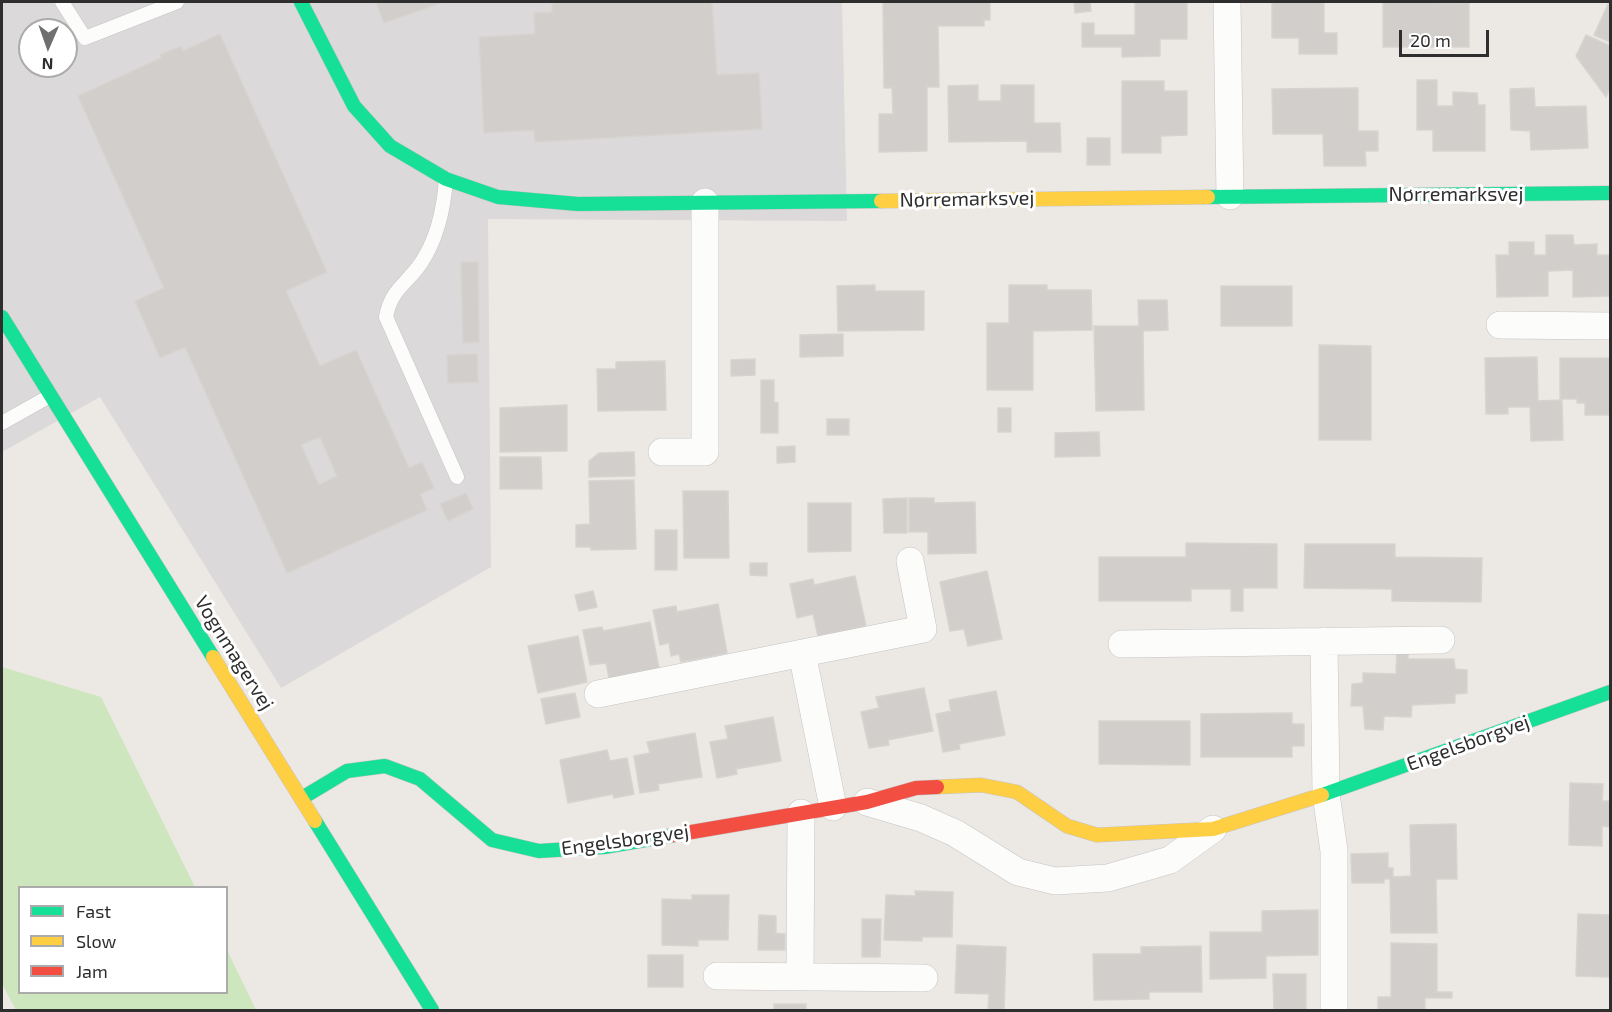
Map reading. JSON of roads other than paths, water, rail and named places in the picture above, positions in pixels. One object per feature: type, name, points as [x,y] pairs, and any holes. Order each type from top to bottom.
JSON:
[{"type":"street","name":"Nørremarksvej","points":[[301,2],[354,106],[390,146],[446,179],[498,197],[578,204],[1611,193]]},
{"type":"street","points":[[1227,2],[1230,196]]},
{"type":"street","points":[[662,452],[705,452],[705,202]]},
{"type":"street","name":"Vognmagervej","points":[[2,317],[432,1011]]},
{"type":"street","points":[[1500,325],[1611,326]]},
{"type":"street","points":[[598,694],[923,629],[910,561]]},
{"type":"street","points":[[1122,644],[1441,640]]},
{"type":"street","points":[[1323,641],[1326,794],[1334,851],[1334,1011]]},
{"type":"street","points":[[802,653],[833,807]]},
{"type":"street","name":"Engelsborgvej","points":[[302,798],[347,771],[385,766],[420,779],[492,840],[539,851],[604,847],[867,802],[916,788],[981,785],[1017,792],[1066,826],[1097,835],[1213,829],[1326,794],[1611,692]]},
{"type":"street","name":"Engelsborgvej","points":[[867,802],[921,818],[955,833],[1017,872],[1055,881],[1108,878],[1170,860],[1213,829]]},
{"type":"street","points":[[800,977],[801,813]]},
{"type":"street","points":[[717,976],[924,978]]},
{"type":"lane","points":[[63,2],[85,38],[177,2]]},
{"type":"lane","points":[[446,179],[443,210],[421,262],[389,299],[386,317],[457,477]]},
{"type":"lane","points":[[2,423],[50,396]]}]
